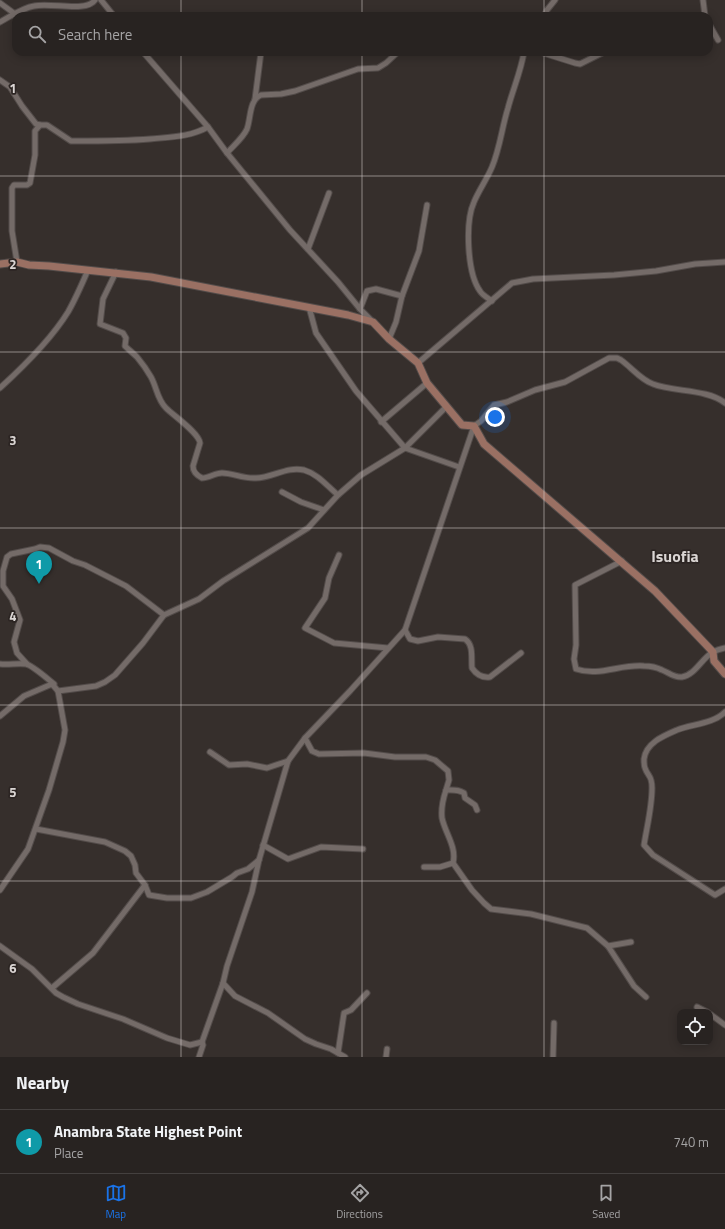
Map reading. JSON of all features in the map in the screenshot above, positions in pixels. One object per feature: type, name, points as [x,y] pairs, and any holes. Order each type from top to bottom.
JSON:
[{"type":"main road","points":[[0,264],[17,262],[29,265],[116,272],[164,279],[348,315],[373,322],[388,339],[418,363],[427,383],[462,425],[474,426],[484,444],[622,561],[665,600],[713,652],[714,661],[725,674]]},
{"type":"street","points":[[20,12],[34,6],[89,6],[95,0]]},
{"type":"street","points":[[101,0],[111,12]]},
{"type":"street","points":[[546,12],[555,0]]},
{"type":"street","points":[[703,0],[704,12]]},
{"type":"street","points":[[0,3],[12,12]]},
{"type":"street","points":[[0,22],[12,16]]},
{"type":"street","points":[[713,31],[718,40]]},
{"type":"street","points":[[146,56],[208,127],[227,153],[308,249],[373,322]]},
{"type":"street","points":[[227,153],[246,130],[255,99],[260,56]]},
{"type":"street","points":[[255,99],[261,95],[295,92],[358,69],[378,68],[394,56]]},
{"type":"street","points":[[492,301],[480,293],[470,267],[469,233],[471,211],[473,203],[492,167],[502,136],[508,107],[522,66],[523,56]]},
{"type":"street","points":[[553,56],[580,64],[596,56]]},
{"type":"street","points":[[0,80],[10,87],[36,124],[47,125],[71,141],[127,141],[183,136],[195,134],[208,127]]},
{"type":"street","points":[[17,262],[12,231],[12,188],[14,185],[27,185],[30,183],[35,155],[35,131],[40,125]]},
{"type":"street","points":[[308,249],[329,193]]},
{"type":"street","points":[[388,339],[396,322],[402,296],[420,251],[427,206]]},
{"type":"street","points":[[418,363],[512,283],[527,280],[656,271],[695,264],[725,262]]},
{"type":"street","points":[[0,388],[54,333],[80,290],[88,270]]},
{"type":"street","points":[[116,272],[103,299],[100,324],[123,333],[126,338],[125,346],[136,356],[146,369],[160,402],[200,439],[193,466],[196,474],[202,478],[223,473],[243,478],[257,478],[287,470],[304,470],[322,481],[338,495]]},
{"type":"street","points":[[360,309],[367,291],[376,289],[402,296]]},
{"type":"street","points":[[309,307],[316,332],[356,391],[381,422],[405,448],[459,467]]},
{"type":"street","points":[[199,1057],[202,1042],[223,983],[227,966],[252,892],[263,845],[288,761],[305,738],[405,630],[474,426],[481,421],[494,405],[506,402],[535,390],[565,382],[609,358],[617,358],[621,360],[647,382],[654,385],[689,391],[720,399],[725,403]]},
{"type":"street","points":[[381,422],[427,383]]},
{"type":"street","points":[[58,691],[96,686],[105,682],[115,674],[143,643],[164,616],[199,599],[223,581],[308,528],[338,495],[361,475],[405,448],[446,406]]},
{"type":"street","points":[[282,492],[301,502],[324,510]]},
{"type":"street","points":[[0,890],[28,849],[49,790],[65,730],[58,691],[52,684],[54,684],[44,675],[27,664],[17,654],[14,642],[20,620],[12,599],[3,586],[5,561],[7,557],[11,554],[40,547],[49,548],[126,586],[164,616]]},
{"type":"street","points":[[339,555],[329,578],[325,598],[305,628],[334,643],[388,648]]},
{"type":"street","points":[[622,561],[576,585],[576,645],[574,659],[576,669],[585,672],[600,672],[635,666],[645,666],[663,670],[676,677],[682,677],[688,674],[713,652],[725,648]]},
{"type":"street","points":[[405,630],[410,639],[418,641],[438,637],[465,639],[471,646],[472,668],[479,675],[485,678],[490,677],[521,653]]},
{"type":"street","points":[[0,664],[27,664]]},
{"type":"street","points":[[0,716],[24,696],[52,684]]},
{"type":"street","points":[[725,712],[714,720],[687,726],[653,742],[646,751],[644,768],[650,776],[652,789],[644,845],[653,855],[695,884],[715,895],[725,889]]},
{"type":"street","points":[[305,738],[312,751],[319,754],[364,753],[395,758],[426,757],[435,760],[448,771],[449,780],[442,811],[442,819],[455,856],[453,863]]},
{"type":"street","points":[[210,752],[228,765],[247,764],[267,768],[288,761]]},
{"type":"street","points":[[446,790],[460,790],[464,793],[464,798],[475,805],[477,810]]},
{"type":"street","points":[[36,829],[105,842],[125,852],[131,856],[135,864],[136,873],[145,885],[147,892],[152,896],[167,898],[191,898],[212,889],[237,873],[248,869],[259,860]]},
{"type":"street","points":[[263,845],[288,859],[321,847],[363,849]]},
{"type":"street","points":[[424,867],[440,867],[453,863]]},
{"type":"street","points":[[453,863],[472,890],[491,909],[532,914],[587,928],[608,946],[634,986],[646,997]]},
{"type":"street","points":[[52,988],[93,953],[145,885]]},
{"type":"street","points":[[608,946],[631,942]]},
{"type":"street","points":[[0,946],[32,968],[56,993],[63,997],[123,1019],[167,1038],[190,1045],[202,1042]]},
{"type":"street","points":[[223,983],[235,996],[268,1013],[306,1039],[345,1057]]},
{"type":"street","points":[[338,1053],[344,1013],[351,1010],[367,993]]},
{"type":"street","points":[[697,1007],[701,1009]]},
{"type":"street","points":[[713,1016],[725,1025]]},
{"type":"street","points":[[552,1057],[554,1023]]},
{"type":"street","points":[[386,1057],[388,1048]]},
{"type":"place","name":"Anambra State Highest Point","points":[[39,584]]},
{"type":"district","name":"Isuofia","points":[[675,556]]}]
